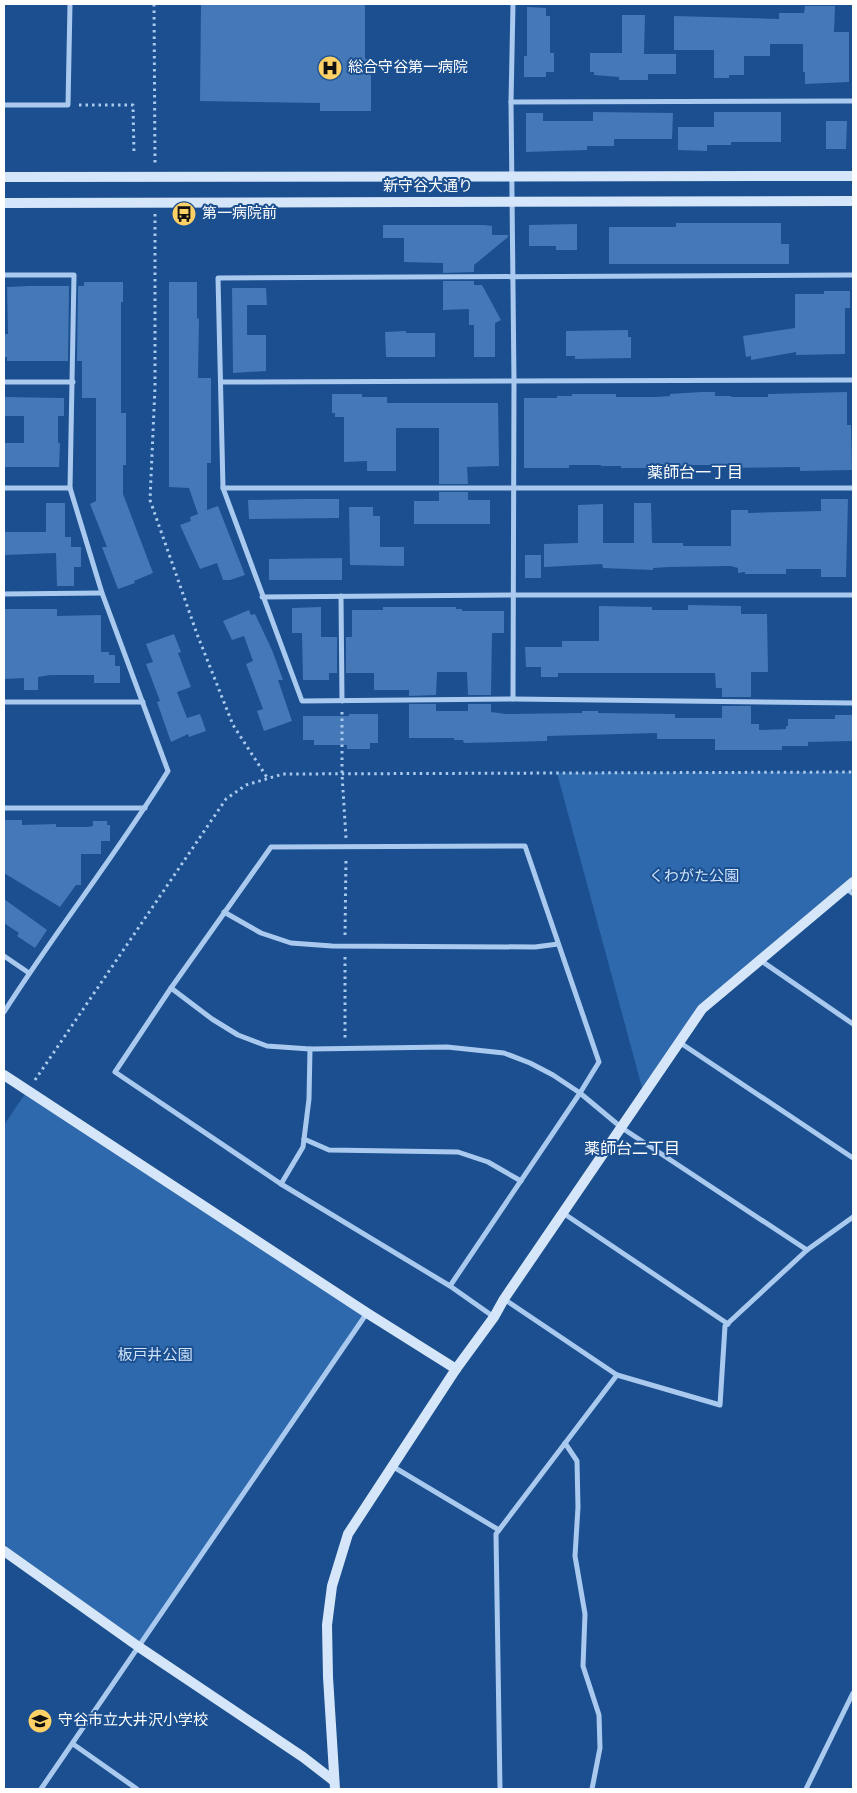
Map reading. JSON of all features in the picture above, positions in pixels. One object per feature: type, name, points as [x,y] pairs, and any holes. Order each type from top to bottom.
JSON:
[{"type":"street","points":[[4,105],[68,104],[70,4]]},
{"type":"street","points":[[512,4],[513,699]]},
{"type":"street","points":[[511,102],[853,101]]},
{"type":"street","name":"新守谷大通り","points":[[4,177],[853,176]]},
{"type":"street","name":"新守谷大通り","points":[[4,203],[853,201]]},
{"type":"street","points":[[4,275],[74,275],[70,488],[102,593],[168,771],[145,808],[29,973],[4,1012]]},
{"type":"street","points":[[853,275],[218,278],[222,488],[302,701],[513,699],[853,702]]},
{"type":"street","points":[[221,382],[853,380]]},
{"type":"street","points":[[4,382],[73,382]]},
{"type":"street","points":[[4,488],[70,488]]},
{"type":"street","points":[[222,488],[853,488]]},
{"type":"street","points":[[4,594],[102,593]]},
{"type":"street","points":[[262,597],[853,595]]},
{"type":"street","points":[[341,596],[342,701]]},
{"type":"street","points":[[4,702],[143,702]]},
{"type":"street","points":[[4,808],[145,808]]},
{"type":"street","points":[[450,1286],[599,1062],[525,846],[271,847],[171,988],[115,1072],[281,1184],[450,1286],[494,1317]]},
{"type":"street","points":[[335,1785],[328,1668],[328,1625],[332,1586],[348,1534],[456,1369],[494,1317],[504,1299],[702,1009],[759,960],[851,888]]},
{"type":"street","points":[[224,912],[261,933],[292,942],[345,946],[535,947],[558,944]]},
{"type":"street","points":[[4,956],[29,973]]},
{"type":"street","points":[[759,960],[853,1024]]},
{"type":"street","points":[[171,988],[212,1019],[238,1035],[267,1046],[310,1049],[447,1048],[504,1053],[530,1062],[580,1093],[622,1128],[807,1250]]},
{"type":"street","points":[[679,1042],[853,1158]]},
{"type":"street","points":[[281,1184],[303,1147],[310,1099],[310,1049]]},
{"type":"street","points":[[4,1075],[367,1313],[456,1369]]},
{"type":"street","points":[[304,1139],[329,1150],[458,1152],[488,1162],[521,1181]]},
{"type":"street","points":[[563,1213],[728,1324]]},
{"type":"street","points":[[504,1299],[617,1375],[720,1405],[725,1326],[807,1250],[853,1217]]},
{"type":"street","points":[[41,1789],[367,1313]]},
{"type":"street","points":[[500,1789],[496,1534],[617,1375]]},
{"type":"street","points":[[565,1442],[577,1460],[578,1507],[575,1556],[585,1614],[583,1666],[599,1715],[600,1748],[592,1789]]},
{"type":"street","points":[[392,1466],[498,1530]]},
{"type":"street","points":[[4,1550],[139,1647],[303,1758],[335,1785]]},
{"type":"street","points":[[806,1789],[853,1693]]},
{"type":"street","points":[[73,1744],[137,1789]]},
{"type":"path","points":[[154,4],[154,33]]},
{"type":"path","points":[[68,104],[133,105],[134,154]]},
{"type":"path","points":[[155,387],[150,500],[197,634],[233,725],[268,778]]},
{"type":"path","points":[[342,701],[342,774],[346,847],[345,1049]]},
{"type":"green space","name":"くわがた公園","points":[[853,772],[853,882],[702,1009],[644,1095],[557,773]]},
{"type":"green space","name":"板戸井公園","points":[[27,1091],[367,1313],[139,1647],[4,1551],[4,1125]]},
{"type":"building","points":[[201,4],[365,4],[365,59],[371,59],[371,111],[320,111],[320,103],[200,101]]},
{"type":"building","points":[[805,6],[835,6],[834,32],[849,32],[849,82],[805,84],[803,44],[770,44],[770,56],[744,56],[744,75],[729,75],[729,78],[714,78],[714,50],[674,50],[674,16],[779,19],[779,13],[804,13]]},
{"type":"building","points":[[527,7],[546,8],[546,16],[550,16],[550,53],[554,53],[554,72],[546,72],[546,77],[524,77],[524,56],[527,56]]},
{"type":"building","points":[[622,15],[645,15],[644,54],[676,54],[676,74],[648,74],[648,80],[619,80],[619,77],[594,75],[594,72],[590,72],[590,53],[622,53]]},
{"type":"building","points":[[593,112],[673,113],[672,139],[614,139],[614,146],[587,146],[587,150],[526,152],[526,113],[543,113],[543,121],[593,121]]},
{"type":"building","points":[[714,112],[781,112],[781,142],[731,142],[731,145],[707,145],[707,151],[678,150],[678,127],[714,127]]},
{"type":"building","points":[[826,121],[847,121],[846,149],[826,149]]},
{"type":"building","points":[[676,223],[781,223],[781,244],[789,244],[789,264],[609,264],[609,227],[676,227]]},
{"type":"building","points":[[577,224],[577,250],[556,250],[556,246],[529,246],[529,225]]},
{"type":"building","points":[[383,225],[484,225],[492,226],[492,235],[508,235],[508,237],[474,265],[474,272],[443,273],[443,263],[404,262],[404,238],[383,238]]},
{"type":"building","points":[[443,281],[474,281],[474,285],[482,285],[501,320],[495,323],[495,357],[474,357],[474,325],[469,325],[469,309],[443,310]]},
{"type":"building","points":[[84,282],[123,282],[123,302],[121,302],[121,413],[126,413],[126,465],[123,465],[123,494],[153,573],[134,581],[135,583],[118,589],[102,547],[107,547],[90,504],[96,501],[96,398],[82,398],[82,361],[77,361],[78,286],[84,286]]},
{"type":"building","points":[[169,282],[197,282],[197,319],[199,318],[198,378],[211,378],[211,463],[207,463],[207,510],[218,506],[245,575],[230,580],[223,580],[217,563],[200,569],[180,525],[191,521],[190,517],[198,514],[189,488],[169,487]]},
{"type":"building","points":[[69,286],[68,361],[7,361],[7,357],[4,357],[4,334],[8,334],[7,287]]},
{"type":"building","points":[[232,288],[266,288],[267,305],[247,305],[247,335],[266,335],[266,371],[233,373]]},
{"type":"building","points":[[824,291],[850,291],[850,308],[845,308],[845,354],[796,355],[796,352],[751,360],[751,356],[746,357],[743,336],[795,328],[795,294],[824,294]]},
{"type":"building","points":[[628,330],[628,337],[631,337],[631,358],[575,359],[575,356],[566,356],[566,331]]},
{"type":"building","points":[[406,331],[406,333],[435,333],[435,357],[386,357],[385,332]]},
{"type":"building","points":[[715,392],[715,396],[768,397],[768,394],[847,392],[847,425],[851,425],[852,470],[800,471],[800,467],[720,468],[720,465],[621,468],[621,466],[569,465],[569,468],[524,468],[524,398],[557,398],[557,396],[572,396],[572,394],[616,394],[616,397],[656,397]]},
{"type":"building","points":[[332,394],[362,394],[362,397],[387,397],[387,403],[498,403],[499,466],[467,467],[468,484],[439,484],[439,428],[396,428],[396,471],[367,471],[367,461],[344,462],[344,417],[335,417],[335,413],[332,413]]},
{"type":"building","points":[[4,397],[64,398],[64,416],[58,416],[59,467],[5,467],[4,443],[24,443],[24,416],[4,416]]},
{"type":"building","points":[[439,492],[468,492],[468,500],[490,500],[490,524],[414,524],[414,501],[439,501]]},
{"type":"building","points":[[339,499],[339,518],[249,519],[248,500]]},
{"type":"building","points":[[821,499],[848,499],[846,577],[821,577],[821,569],[786,569],[786,574],[745,574],[745,572],[738,573],[738,568],[731,566],[669,567],[653,568],[653,570],[603,568],[602,564],[544,567],[544,544],[578,543],[578,505],[603,504],[603,543],[634,543],[634,503],[651,503],[652,543],[683,543],[683,546],[731,546],[731,510],[748,510],[748,513],[821,511]]},
{"type":"building","points":[[46,503],[65,503],[65,537],[71,537],[71,547],[81,547],[81,567],[74,567],[74,586],[57,586],[56,553],[4,555],[4,532],[46,532]]},
{"type":"building","points":[[349,507],[373,507],[373,516],[380,516],[380,547],[404,547],[404,566],[350,565]]},
{"type":"building","points":[[525,555],[541,555],[541,578],[525,578]]},
{"type":"building","points":[[342,558],[342,580],[269,580],[269,559]]},
{"type":"building","points":[[688,605],[741,606],[741,614],[767,614],[768,672],[751,672],[751,697],[722,697],[722,688],[716,688],[715,673],[558,673],[558,677],[541,677],[541,667],[526,667],[525,647],[562,647],[562,641],[599,641],[599,606],[652,607],[652,610],[688,610]]},
{"type":"building","points":[[321,607],[321,637],[337,637],[337,673],[329,673],[329,680],[303,680],[302,633],[292,633],[292,608]]},
{"type":"building","points":[[383,607],[456,607],[456,609],[462,609],[462,611],[504,611],[504,633],[492,633],[491,695],[468,695],[467,672],[437,672],[436,695],[409,696],[409,690],[374,690],[374,673],[346,673],[346,637],[352,637],[352,610],[383,610]]},
{"type":"building","points":[[4,609],[57,609],[57,616],[101,615],[101,652],[109,652],[109,655],[115,655],[115,666],[120,666],[120,683],[94,683],[94,675],[50,675],[38,677],[38,690],[24,690],[24,678],[4,679]]},
{"type":"building","points":[[249,610],[251,615],[255,614],[272,650],[283,680],[278,680],[292,721],[264,731],[257,711],[263,709],[246,664],[253,661],[244,636],[232,640],[223,621]]},
{"type":"building","points":[[174,634],[181,652],[178,653],[191,687],[177,692],[187,718],[200,714],[206,731],[189,737],[188,734],[171,742],[157,702],[160,701],[146,664],[153,662],[146,644]]},
{"type":"building","points":[[409,704],[436,704],[436,711],[468,711],[468,704],[491,704],[491,712],[506,714],[598,711],[598,713],[675,714],[675,718],[722,718],[722,706],[751,706],[751,724],[759,724],[759,730],[786,729],[788,719],[835,719],[835,715],[853,715],[853,741],[808,742],[808,746],[782,746],[782,750],[715,750],[715,739],[657,739],[657,733],[547,736],[547,741],[464,743],[463,740],[454,740],[454,738],[409,738]]},
{"type":"building","points":[[349,714],[378,714],[378,743],[370,743],[370,749],[347,749],[347,745],[314,745],[314,740],[303,740],[303,716],[349,716]]},
{"type":"building","points":[[5,820],[22,820],[22,825],[56,824],[56,827],[88,827],[93,826],[93,821],[107,821],[107,825],[110,825],[110,841],[101,841],[101,854],[81,854],[81,885],[76,885],[60,907],[4,873]]},
{"type":"building","points":[[4,899],[47,930],[35,948],[17,936],[19,933],[4,923]]},
{"type":"place","name":"総合守谷第一病院","points":[[330,68]]},
{"type":"place","name":"第一病院前","points":[[184,214]]},
{"type":"place","name":"守谷市立大井沢小学校","points":[[40,1721]]},
{"type":"district","name":"薬師台一丁目","points":[[695,474]]},
{"type":"district","name":"薬師台二丁目","points":[[632,1150]]}]
